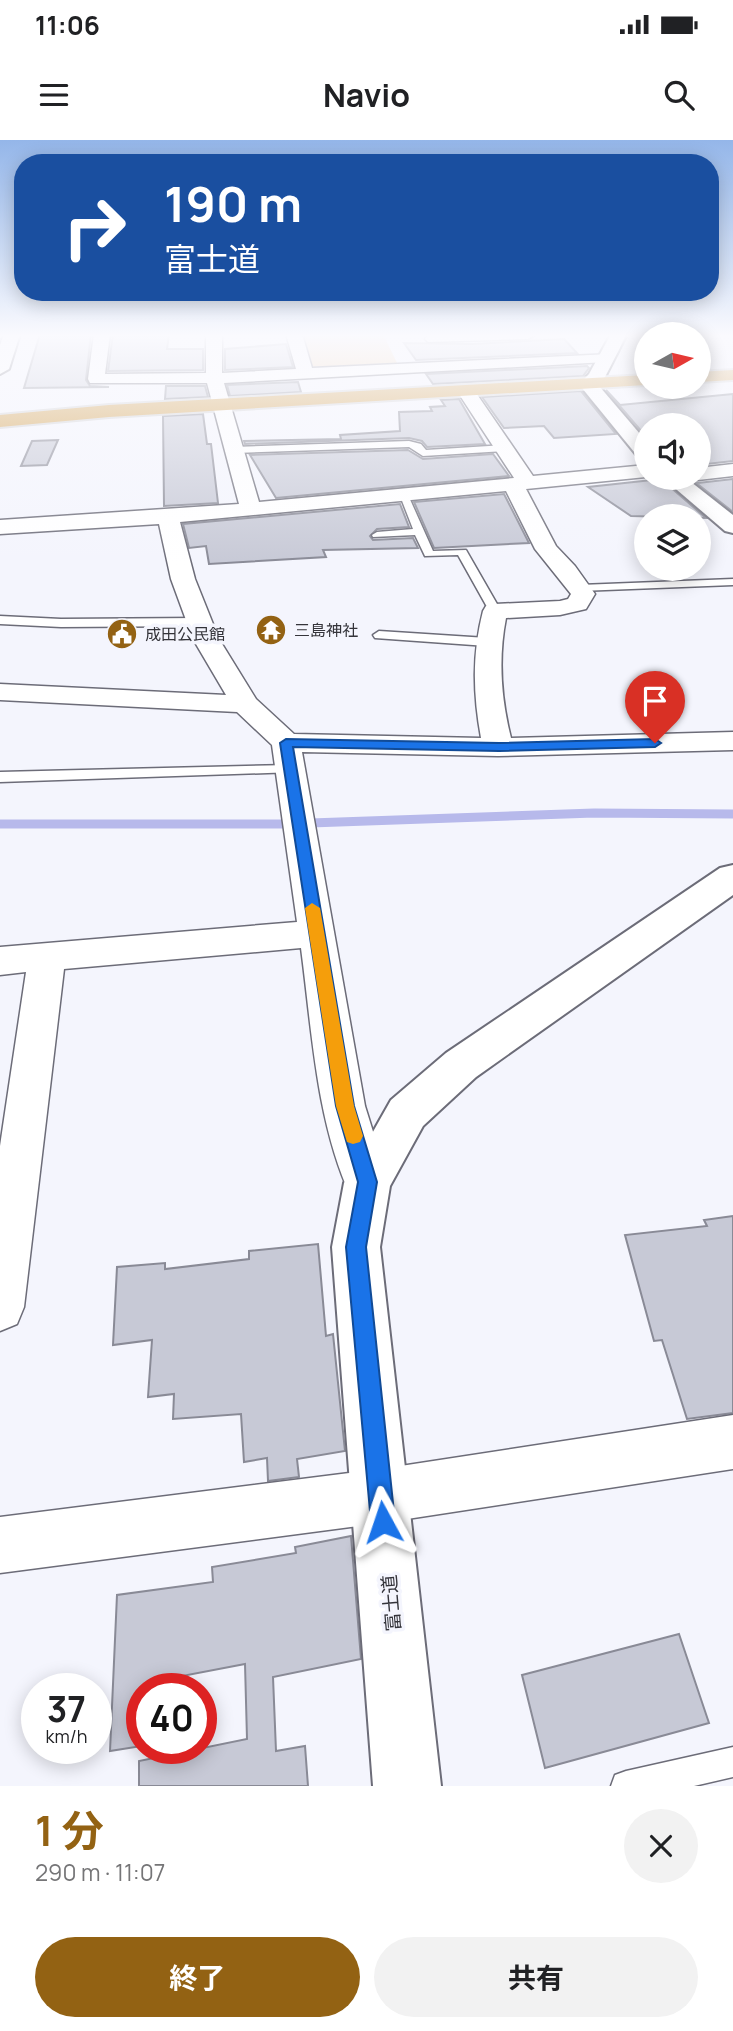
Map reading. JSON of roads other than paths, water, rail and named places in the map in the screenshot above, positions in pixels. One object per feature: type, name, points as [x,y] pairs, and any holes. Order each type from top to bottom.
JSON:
[{"type":"highway","points":[[0,421],[113,411]]},
{"type":"street","points":[[222,411],[251,509]]},
{"type":"street","points":[[480,411],[505,448],[545,549],[583,594],[577,604],[560,608],[495,611],[487,642],[487,697],[499,747]]},
{"type":"street","points":[[611,411],[634,439]]},
{"type":"street","points":[[711,473],[733,470]]},
{"type":"street","points":[[0,527],[168,517],[634,472]]},
{"type":"street","points":[[688,490],[733,526]]},
{"type":"street","points":[[168,517],[183,579],[206,639],[245,704],[288,756],[733,741]]},
{"type":"street","points":[[0,692],[245,704]]},
{"type":"street","name":"富士道","points":[[288,756],[345,1106],[367,1182],[356,1247],[407,1786]]},
{"type":"street","points":[[367,1182],[407,1113],[461,1065],[648,939],[733,877]]},
{"type":"street","points":[[0,961],[316,933]]},
{"type":"street","points":[[1,1289],[47,956]]},
{"type":"street","points":[[0,1545],[381,1496],[733,1442]]},
{"type":"lane","points":[[234,450],[409,444],[418,446],[424,453],[505,448]]},
{"type":"lane","points":[[403,495],[429,554],[462,552],[495,611]]},
{"type":"lane","points":[[377,535],[419,532]]},
{"type":"lane","points":[[580,588],[733,582]]},
{"type":"lane","points":[[0,620],[61,623],[199,622]]},
{"type":"lane","points":[[379,635],[487,642]]},
{"type":"lane","points":[[0,777],[288,756]]},
{"type":"lane","points":[[626,1786],[733,1762]]},
{"type":"waterway","points":[[0,824],[282,824],[594,813],[733,814]]},
{"type":"place","name":"三島神社","points":[[271,630]]},
{"type":"place","name":"成田公民館","points":[[122,634]]}]
